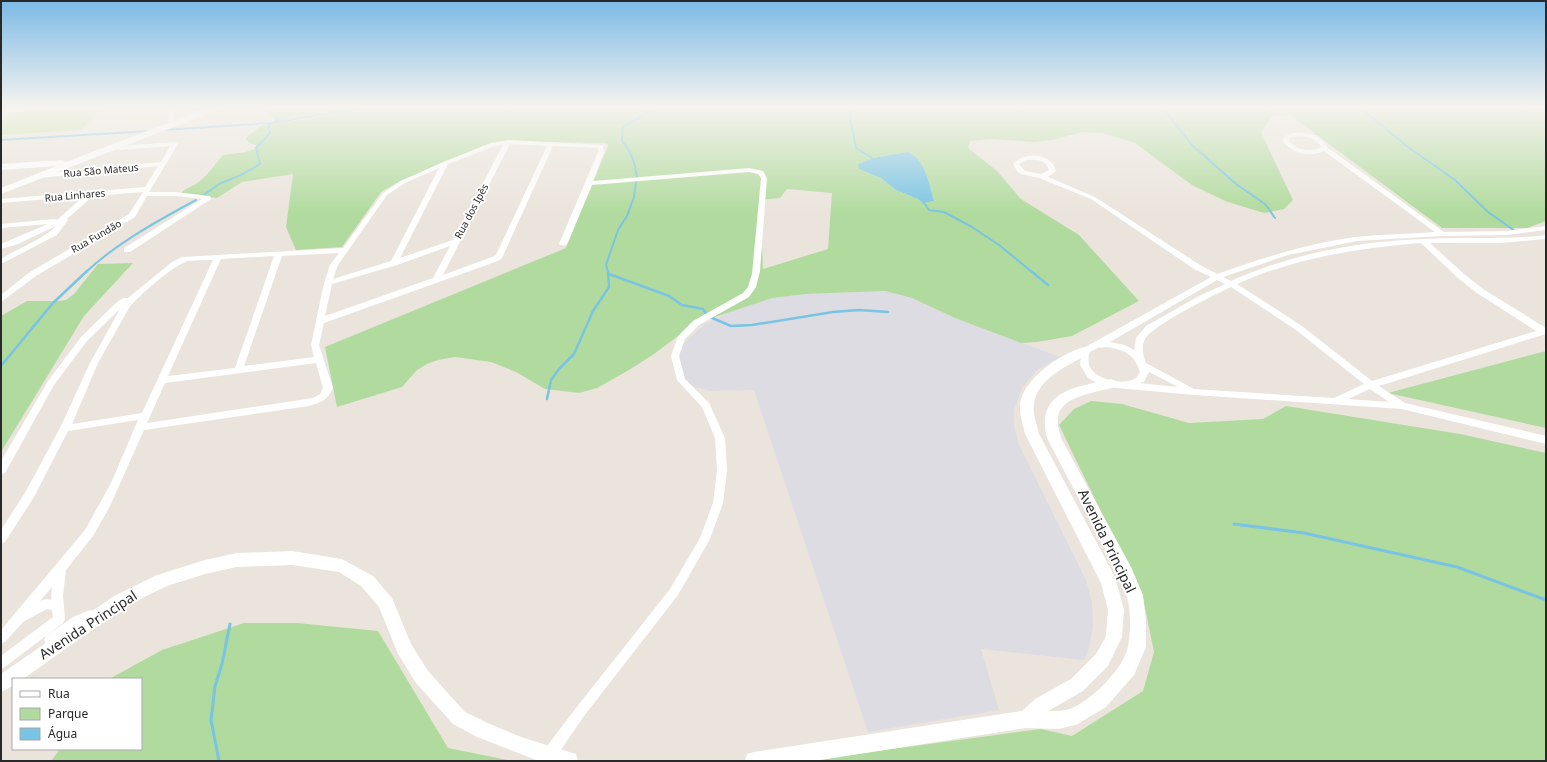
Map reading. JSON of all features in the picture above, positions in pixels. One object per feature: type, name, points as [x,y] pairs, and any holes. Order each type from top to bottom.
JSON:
[{"type":"street","points":[[1,190],[129,142]]},
{"type":"street","points":[[141,427],[317,401],[326,395],[328,388],[318,360],[315,345],[328,283],[334,265],[385,194],[391,188],[446,163],[494,144],[508,142],[601,146],[589,183],[563,244]]},
{"type":"street","name":"Rua dos Ipês","points":[[436,280],[454,242],[508,142]]},
{"type":"street","points":[[1286,142],[1293,147],[1303,151],[1319,151],[1324,148]]},
{"type":"street","points":[[1319,142],[1322,143],[1324,148],[1451,241]]},
{"type":"street","name":"Rua Fundão","points":[[1,299],[33,274],[132,215],[175,144],[120,148],[114,147]]},
{"type":"street","points":[[320,321],[495,259],[499,256],[551,144]]},
{"type":"street","points":[[1041,176],[1052,171],[1051,165],[1048,162],[1032,158],[1018,161],[1016,164],[1019,170],[1029,175],[1041,176],[1093,198],[1197,267],[1231,284],[1299,328],[1371,386],[1402,406]]},
{"type":"street","points":[[1,167],[74,162]]},
{"type":"street","points":[[394,263],[446,163]]},
{"type":"street","name":"Rua São Mateus","points":[[40,176],[162,164]]},
{"type":"street","points":[[549,755],[580,712],[674,592],[705,539],[718,503],[722,470],[720,438],[706,405],[681,380],[675,356],[681,338],[696,323],[746,295],[750,291],[754,282],[756,271],[764,178],[762,172],[749,170],[589,183]]},
{"type":"street","points":[[1,186],[24,181]]},
{"type":"street","name":"Rua Linhares","points":[[1,201],[147,191],[209,198],[127,250]]},
{"type":"street","points":[[1,247],[60,221],[92,194]]},
{"type":"street","points":[[1,262],[18,251],[54,233],[66,215]]},
{"type":"street","points":[[1,226],[60,221]]},
{"type":"street","points":[[1546,228],[1506,233],[1443,234],[1357,239],[1286,253],[1216,277],[1090,348],[1082,361],[1085,368],[1099,380],[1116,385],[1194,392],[1402,406],[1546,440]]},
{"type":"street","points":[[1116,385],[1133,384],[1141,380],[1145,373],[1138,343],[1149,328],[1216,290],[1256,273],[1292,261],[1328,253],[1367,247],[1423,241],[1508,241],[1546,237]]},
{"type":"street","points":[[1423,241],[1461,276],[1480,291],[1545,332]]},
{"type":"street","points":[[328,283],[394,263],[454,242]]},
{"type":"street","points":[[1,539],[30,494],[64,428],[94,363],[124,307],[132,298],[180,261],[185,259],[344,250]]},
{"type":"street","points":[[238,370],[279,254]]},
{"type":"street","points":[[1,638],[17,621],[89,533],[105,505],[218,257]]},
{"type":"street","points":[[1,470],[51,383],[79,346],[120,304],[132,298]]},
{"type":"street","points":[[1336,401],[1371,386],[1545,332]]},
{"type":"street","points":[[1090,348],[1107,344],[1119,346],[1130,351],[1142,361],[1194,392]]},
{"type":"street","name":"Avenida Principal","points":[[1026,720],[1041,705],[1077,685],[1102,660],[1114,636],[1116,610],[1108,582],[1032,434],[1028,419],[1027,403],[1034,387],[1044,376],[1090,348]]},
{"type":"street","points":[[162,380],[318,360]]},
{"type":"street","name":"Avenida Principal","points":[[754,761],[1026,720],[1064,719],[1076,716],[1100,701],[1128,669],[1137,647],[1138,621],[1135,595],[1125,572],[1054,438],[1051,426],[1052,414],[1058,404],[1069,396],[1116,385]]},
{"type":"street","points":[[64,428],[145,416]]},
{"type":"street","name":"Avenida Principal","points":[[1,684],[120,601],[163,580],[205,567],[237,560],[292,558],[342,566],[367,581],[386,602],[408,654],[422,677],[459,718],[484,731],[569,761]]},
{"type":"street","points":[[1,663],[59,619],[56,606],[58,581],[62,567]]},
{"type":"street","points":[[1,676],[77,621],[120,601]]},
{"type":"street","points":[[17,621],[46,604],[56,606]]},
{"type":"shaded area","points":[[885,291],[912,298],[955,318],[1060,357],[1037,370],[1022,388],[1014,410],[1014,426],[1018,443],[1086,580],[1092,602],[1093,626],[1089,649],[1084,660],[981,649],[999,710],[868,732],[754,390],[710,391],[691,386],[687,383],[679,369],[680,347],[706,323],[737,309],[772,298],[806,294]]},
{"type":"green space","points":[[249,142],[498,142],[490,143],[400,181],[381,192],[342,247],[296,250],[286,227],[293,174],[242,182],[217,198],[181,193],[198,183],[223,155],[246,152],[258,146]]},
{"type":"green space","points":[[531,142],[970,142],[968,148],[997,171],[1021,199],[1079,235],[1139,301],[1072,336],[1021,343],[955,318],[912,298],[885,291],[806,294],[772,298],[694,324],[654,354],[629,370],[597,388],[579,393],[545,389],[516,372],[491,362],[455,357],[438,360],[427,364],[417,370],[402,387],[337,407],[325,347],[566,248],[608,146],[607,143]],"holes":[[[908,152],[919,161],[926,173],[934,201],[923,203],[918,199],[896,190],[881,178],[859,169],[878,157]],[[787,189],[832,193],[828,249],[763,269],[760,200],[780,198]]]},
{"type":"green space","points":[[1130,142],[1265,142],[1293,200],[1284,209],[1264,213],[1225,201],[1192,185],[1135,143]]},
{"type":"green space","points":[[1326,142],[1546,142],[1546,221],[1527,228],[1442,228]]},
{"type":"green space","points":[[133,263],[84,316],[1,452],[1,316],[27,301],[66,300],[74,294],[98,264]]},
{"type":"green space","points":[[1546,351],[1546,428],[1388,393]]},
{"type":"green space","points":[[1091,401],[1122,404],[1189,423],[1263,419],[1286,406],[1460,434],[1546,453],[1546,761],[803,761],[1041,729],[1072,736],[1143,691],[1154,652],[1143,598],[1059,425],[1074,409]]},
{"type":"green space","points":[[244,623],[297,623],[378,631],[448,748],[512,761],[51,761],[59,750],[142,750],[142,678],[111,678],[162,650]]},
{"type":"water","points":[[908,152],[919,161],[923,167],[934,201],[923,203],[918,199],[896,190],[881,178],[859,169],[858,164],[878,157]]},
{"type":"waterway","points":[[201,197],[219,184],[241,175],[260,164],[256,148],[262,142]]},
{"type":"waterway","points":[[622,142],[632,158],[637,178]]},
{"type":"waterway","points":[[855,142],[856,148],[875,160]]},
{"type":"waterway","points":[[1189,142],[1236,184],[1265,204],[1275,218]]},
{"type":"waterway","points":[[1401,142],[1455,180],[1488,212],[1515,231]]},
{"type":"waterway","points":[[608,272],[606,265],[618,230],[627,216],[634,197],[636,181]]},
{"type":"waterway","points":[[86,272],[111,251],[153,224],[196,200]]},
{"type":"waterway","points":[[922,200],[929,210],[944,212],[972,227],[999,245],[1032,272]]},
{"type":"waterway","points":[[1,366],[53,303],[87,271]]},
{"type":"waterway","points":[[547,399],[551,380],[559,369],[574,354],[593,311],[609,287],[608,271]]},
{"type":"waterway","points":[[1031,271],[1048,285]]},
{"type":"waterway","points":[[609,274],[669,296],[682,305],[703,309],[707,315]]},
{"type":"waterway","points":[[710,317],[731,326],[752,325],[833,312],[859,310],[888,312]]},
{"type":"waterway","points":[[1234,524],[1304,533],[1457,567],[1546,600]]},
{"type":"waterway","points":[[219,761],[211,720],[215,686],[222,664],[230,624]]}]
